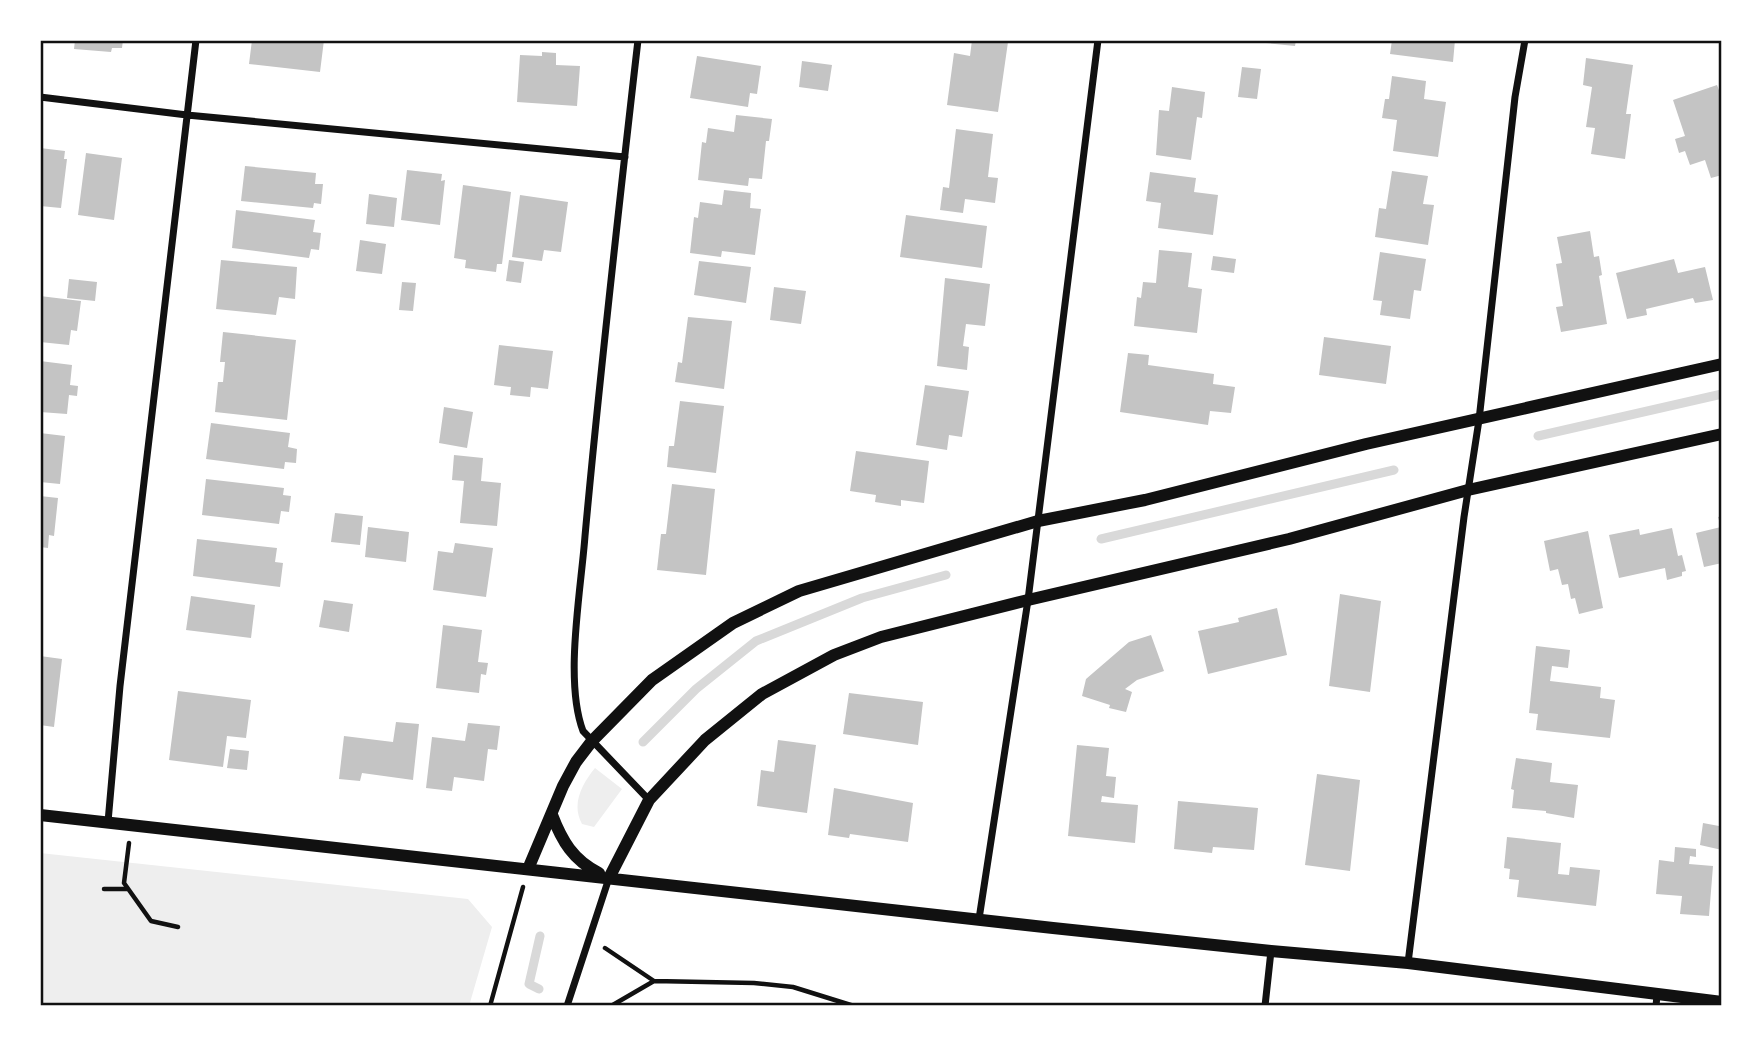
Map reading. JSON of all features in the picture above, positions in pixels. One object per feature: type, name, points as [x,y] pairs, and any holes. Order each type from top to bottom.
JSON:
[{"type":"street","points":[[108,822],[120,687],[196,40]]},
{"type":"street","points":[[638,40],[593,454],[574,669],[577,716],[583,731],[649,800]]},
{"type":"street","points":[[979,919],[1028,600],[1098,40]]},
{"type":"street","points":[[1408,963],[1525,40]]},
{"type":"street","points":[[40,97],[187,115],[625,157]]},
{"type":"street","points":[[528,869],[576,762],[592,741],[652,680],[733,623],[799,591],[1038,522],[1145,500],[1366,444],[1722,364]]},
{"type":"street","points":[[567,1006],[609,878],[649,800],[705,740],[762,694],[834,655],[881,636],[1289,539],[1468,490],[1722,433]]},
{"type":"street","points":[[40,815],[1271,951],[1408,963],[1656,1000],[1722,1002]]},
{"type":"street","points":[[552,816],[562,841],[584,866],[609,878]]},
{"type":"street","points":[[1265,1006],[1271,951]]},
{"type":"path","points":[[131,825],[124,883],[151,921],[178,927]]},
{"type":"path","points":[[490,1006],[528,869]]},
{"type":"path","points":[[104,889],[128,889]]},
{"type":"path","points":[[589,938],[654,981]]},
{"type":"path","points":[[611,1006],[654,981],[754,983],[793,987],[854,1006]]},
{"type":"shaded area","points":[[595,768],[622,789],[594,827],[582,824],[578,802],[582,787]]},
{"type":"shaded area","points":[[40,853],[468,899],[492,927],[469,1006],[40,1006]]},
{"type":"building","points":[[75,40],[123,40],[122,48],[112,48],[111,52],[74,49]]},
{"type":"building","points":[[252,40],[324,40],[320,72],[249,64]]},
{"type":"building","points":[[972,40],[1008,42],[998,112],[947,105],[954,53],[970,56]]},
{"type":"building","points":[[1267,40],[1296,40],[1295,46],[1266,43]]},
{"type":"building","points":[[1392,40],[1455,40],[1453,62],[1390,54]]},
{"type":"building","points":[[542,52],[556,53],[556,65],[580,66],[577,106],[517,102],[520,55],[542,56]]},
{"type":"building","points":[[697,56],[761,66],[757,94],[750,93],[748,107],[690,98]]},
{"type":"building","points":[[1586,58],[1633,65],[1626,114],[1631,114],[1625,159],[1591,154],[1595,128],[1586,127],[1592,87],[1583,85]]},
{"type":"building","points":[[802,61],[832,65],[828,91],[799,87]]},
{"type":"building","points":[[1242,67],[1261,69],[1257,99],[1238,97]]},
{"type":"building","points":[[1392,76],[1426,81],[1424,99],[1446,102],[1438,157],[1393,151],[1397,120],[1382,118],[1385,99],[1389,99]]},
{"type":"building","points":[[1717,85],[1722,98],[1722,175],[1711,178],[1705,160],[1690,165],[1685,151],[1679,153],[1675,139],[1685,136],[1673,100]]},
{"type":"building","points":[[1172,87],[1205,92],[1202,118],[1197,117],[1191,160],[1156,155],[1159,110],[1169,111]]},
{"type":"building","points":[[736,115],[772,119],[769,141],[766,141],[762,179],[749,178],[748,186],[698,180],[702,142],[706,143],[708,128],[734,132]]},
{"type":"building","points":[[956,129],[993,134],[988,177],[998,178],[995,203],[965,199],[963,213],[940,210],[943,187],[949,188]]},
{"type":"building","points":[[40,148],[65,151],[64,159],[67,159],[61,208],[40,206]]},
{"type":"building","points":[[86,153],[122,158],[114,220],[78,215]]},
{"type":"building","points":[[245,166],[316,173],[315,184],[323,184],[321,204],[314,203],[313,208],[241,201]]},
{"type":"building","points":[[407,170],[442,174],[441,181],[445,180],[440,225],[401,220]]},
{"type":"building","points":[[1392,171],[1428,176],[1423,204],[1434,205],[1428,245],[1375,237],[1379,208],[1386,209]]},
{"type":"building","points":[[1150,172],[1196,178],[1194,192],[1218,195],[1213,235],[1158,228],[1161,203],[1146,201]]},
{"type":"building","points":[[463,185],[511,192],[502,264],[497,264],[496,272],[465,268],[466,260],[454,258]]},
{"type":"building","points":[[724,190],[751,193],[750,208],[761,209],[755,255],[722,251],[721,257],[690,253],[694,217],[698,218],[700,202],[722,205]]},
{"type":"building","points":[[369,194],[397,198],[394,227],[366,224]]},
{"type":"building","points":[[520,195],[568,202],[561,252],[544,250],[542,261],[512,257]]},
{"type":"building","points":[[236,210],[315,220],[313,232],[321,233],[319,250],[311,249],[309,258],[232,248]]},
{"type":"building","points":[[906,215],[987,226],[982,268],[900,257]]},
{"type":"building","points":[[1590,231],[1594,257],[1599,256],[1602,275],[1599,276],[1607,324],[1561,332],[1556,307],[1563,306],[1556,264],[1562,263],[1557,237]]},
{"type":"building","points":[[360,240],[386,244],[382,274],[356,271]]},
{"type":"building","points":[[1159,250],[1192,253],[1188,287],[1202,289],[1197,333],[1134,326],[1137,297],[1141,298],[1143,282],[1156,283]]},
{"type":"building","points":[[1380,252],[1426,259],[1421,291],[1414,290],[1410,319],[1380,315],[1382,301],[1373,300]]},
{"type":"building","points":[[1213,256],[1236,259],[1234,273],[1211,270]]},
{"type":"building","points":[[1674,259],[1678,273],[1705,267],[1713,300],[1695,303],[1693,298],[1646,309],[1647,315],[1627,319],[1616,273]]},
{"type":"building","points":[[221,260],[297,267],[295,299],[279,297],[276,315],[216,309]]},
{"type":"building","points":[[509,260],[524,262],[521,283],[506,281]]},
{"type":"building","points":[[699,261],[751,267],[746,303],[694,295]]},
{"type":"building","points":[[945,278],[990,284],[985,326],[966,324],[963,346],[969,347],[967,370],[937,366]]},
{"type":"building","points":[[69,279],[97,282],[95,301],[67,298]]},
{"type":"building","points":[[402,282],[416,283],[413,311],[399,310]]},
{"type":"building","points":[[774,287],[806,291],[801,324],[770,320]]},
{"type":"building","points":[[40,296],[81,301],[77,331],[71,330],[69,345],[40,342]]},
{"type":"building","points":[[688,317],[732,321],[724,389],[675,382],[678,362],[682,363]]},
{"type":"building","points":[[223,332],[296,340],[287,420],[215,412],[218,382],[223,382],[225,362],[220,362]]},
{"type":"building","points":[[1324,337],[1391,346],[1386,384],[1319,375]]},
{"type":"building","points":[[499,345],[553,351],[548,389],[531,387],[530,397],[510,395],[511,387],[494,385]]},
{"type":"building","points":[[1128,353],[1149,355],[1148,365],[1214,374],[1213,384],[1235,387],[1231,413],[1210,411],[1208,425],[1120,412]]},
{"type":"building","points":[[40,361],[72,365],[70,385],[78,386],[77,396],[69,395],[67,414],[40,412]]},
{"type":"building","points":[[925,385],[969,391],[962,437],[949,435],[947,450],[916,445]]},
{"type":"building","points":[[680,401],[724,406],[716,473],[667,467],[669,446],[674,446]]},
{"type":"building","points":[[444,407],[473,412],[467,448],[439,443]]},
{"type":"building","points":[[211,423],[290,433],[288,447],[297,449],[296,463],[285,462],[284,469],[206,459]]},
{"type":"building","points":[[40,433],[65,436],[60,484],[40,482]]},
{"type":"building","points":[[856,451],[929,461],[924,503],[901,500],[901,506],[875,502],[876,495],[850,491]]},
{"type":"building","points":[[454,455],[483,458],[481,481],[501,483],[497,526],[460,523],[464,481],[452,480]]},
{"type":"building","points":[[206,479],[284,488],[283,495],[291,496],[289,512],[281,511],[279,524],[202,515]]},
{"type":"building","points":[[672,484],[715,489],[706,575],[657,570],[661,534],[666,534]]},
{"type":"building","points":[[40,496],[58,498],[54,536],[49,535],[48,548],[40,547]]},
{"type":"building","points":[[335,513],[363,516],[360,545],[331,542]]},
{"type":"building","points":[[1722,516],[1722,563],[1704,567],[1696,533],[1721,527],[1718,517]]},
{"type":"building","points":[[368,527],[409,532],[406,562],[365,557]]},
{"type":"building","points":[[1672,528],[1678,556],[1682,555],[1686,571],[1682,572],[1682,576],[1667,580],[1665,568],[1619,578],[1609,535],[1639,529],[1640,535]]},
{"type":"building","points":[[1588,531],[1603,608],[1579,614],[1575,598],[1571,599],[1568,584],[1562,585],[1558,569],[1550,571],[1544,541]]},
{"type":"building","points":[[197,539],[277,548],[275,562],[283,563],[280,587],[193,576]]},
{"type":"building","points":[[455,543],[493,548],[486,597],[433,590],[438,551],[453,553]]},
{"type":"building","points":[[1340,594],[1381,601],[1370,692],[1329,686]]},
{"type":"building","points":[[191,596],[255,605],[251,638],[186,630]]},
{"type":"building","points":[[324,600],[353,604],[349,632],[319,627]]},
{"type":"building","points":[[1277,608],[1287,655],[1208,674],[1198,631],[1239,622],[1238,618]]},
{"type":"building","points":[[443,625],[482,630],[478,662],[488,663],[486,675],[481,674],[479,693],[436,688]]},
{"type":"building","points":[[1151,635],[1164,671],[1137,680],[1125,689],[1132,692],[1126,712],[1082,696],[1086,679],[1129,642]]},
{"type":"building","points":[[1536,646],[1570,650],[1568,668],[1552,666],[1550,681],[1601,687],[1600,698],[1615,700],[1610,738],[1536,730],[1538,714],[1529,713]]},
{"type":"building","points":[[40,656],[62,659],[54,727],[40,725]]},
{"type":"building","points":[[178,691],[251,700],[246,738],[227,736],[223,767],[169,760]]},
{"type":"building","points":[[849,693],[923,702],[918,745],[843,734]]},
{"type":"building","points":[[396,722],[419,724],[413,780],[362,773],[360,781],[339,779],[344,736],[393,742]]},
{"type":"building","points":[[468,723],[500,726],[497,750],[488,749],[484,781],[454,777],[452,791],[426,788],[432,737],[465,741]]},
{"type":"building","points":[[778,740],[816,745],[807,813],[757,806],[761,770],[774,772]]},
{"type":"building","points":[[1077,745],[1109,748],[1106,776],[1116,777],[1114,798],[1102,796],[1101,802],[1138,805],[1135,843],[1068,836]]},
{"type":"building","points":[[230,749],[249,751],[247,770],[227,768]]},
{"type":"building","points":[[1516,758],[1552,763],[1550,782],[1578,785],[1574,818],[1546,811],[1512,808],[1514,790],[1511,789]]},
{"type":"building","points":[[1317,774],[1360,780],[1350,871],[1305,865]]},
{"type":"building","points":[[834,788],[913,803],[908,842],[850,834],[849,838],[828,835]]},
{"type":"building","points":[[1178,801],[1258,808],[1254,850],[1213,847],[1212,853],[1174,849]]},
{"type":"building","points":[[1720,818],[1722,850],[1700,845],[1703,823],[1719,826]]},
{"type":"building","points":[[1507,837],[1561,843],[1558,874],[1569,875],[1570,867],[1600,870],[1596,906],[1517,897],[1519,880],[1509,879],[1510,869],[1504,868]]},
{"type":"building","points":[[1675,847],[1696,849],[1696,857],[1690,856],[1689,864],[1713,866],[1709,916],[1680,914],[1682,896],[1656,894],[1659,860],[1674,862]]},
{"type":"waterway","points":[[1538,436],[1722,394]]},
{"type":"waterway","points":[[1101,539],[1394,470]]},
{"type":"waterway","points":[[643,742],[696,689],[756,641],[862,598],[946,575]]},
{"type":"waterway","points":[[539,989],[529,984],[540,936]]}]
